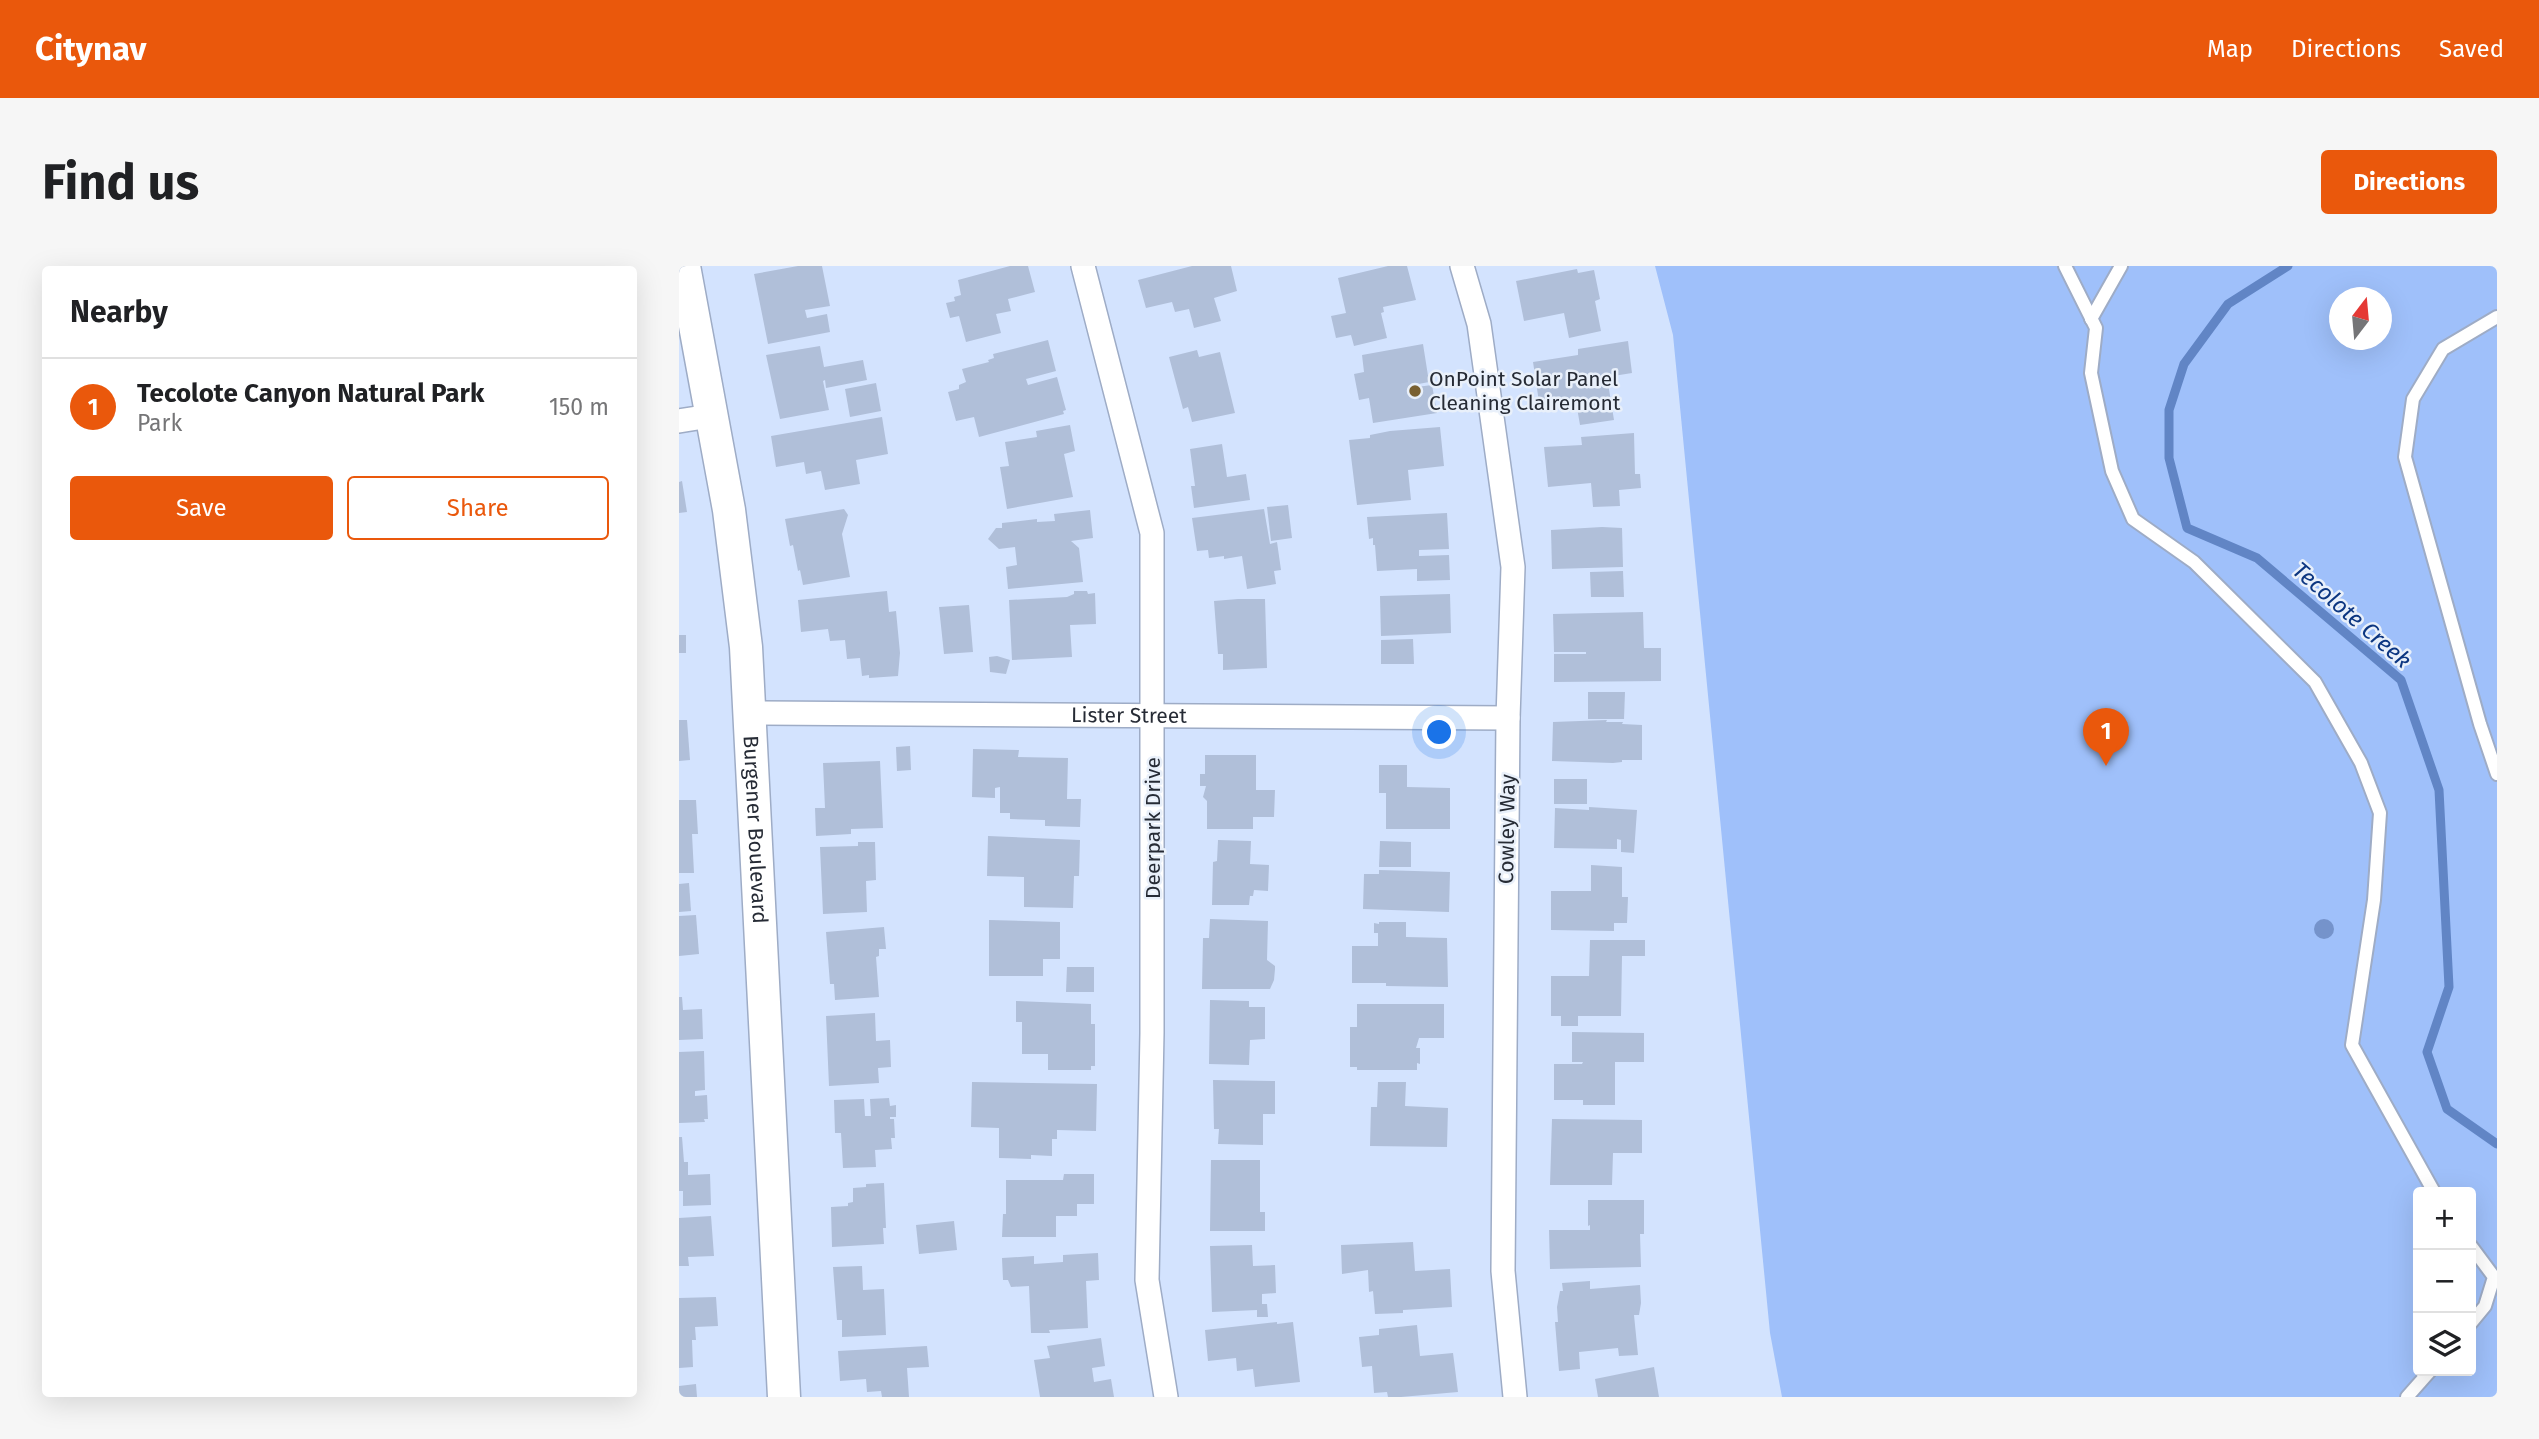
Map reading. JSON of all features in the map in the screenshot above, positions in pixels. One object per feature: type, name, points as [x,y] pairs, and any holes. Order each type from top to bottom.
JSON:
[{"type":"main road","name":"Burgener Boulevard","points":[[684,266],[729,510],[746,648],[783,1397]]},
{"type":"street","name":"Deerpark Drive","points":[[1083,266],[1152,533],[1152,1033],[1147,1280],[1165,1397]]},
{"type":"street","name":"Cowley Way","points":[[1462,266],[1479,324],[1513,567],[1508,718],[1503,1271],[1515,1397]]},
{"type":"street","points":[[679,421],[710,416]]},
{"type":"street","name":"Lister Street","points":[[750,713],[1508,718]]},
{"type":"lane","points":[[2065,266],[2096,328],[2091,373],[2112,471],[2133,519],[2194,562],[2315,682],[2361,763],[2380,813],[2374,900],[2353,1045],[2431,1187]]},
{"type":"lane","points":[[2091,320],[2121,266]]},
{"type":"lane","points":[[2497,317],[2443,349],[2413,399],[2405,457],[2480,724],[2497,774]]},
{"type":"lane","points":[[2474,1250],[2494,1277],[2485,1306],[2476,1317]]},
{"type":"lane","points":[[2407,1397],[2426,1376]]},
{"type":"shaded area","points":[[1655,266],[2497,266],[2497,1397],[1782,1397],[1770,1333],[1673,335]]},
{"type":"building","points":[[798,266],[822,266],[830,306],[805,310],[807,318],[827,314],[830,332],[768,344],[754,274]]},
{"type":"building","points":[[1010,266],[1028,266],[1035,292],[1008,299],[1011,311],[996,314],[1001,333],[966,342],[959,316],[950,318],[946,303],[955,301],[954,297],[961,295],[958,280]]},
{"type":"building","points":[[1192,266],[1231,266],[1237,291],[1214,298],[1221,321],[1194,328],[1189,309],[1175,312],[1172,302],[1146,308],[1138,280]]},
{"type":"building","points":[[1388,266],[1407,266],[1416,300],[1383,307],[1384,312],[1381,313],[1387,338],[1354,346],[1351,335],[1336,338],[1331,316],[1346,313],[1338,278]]},
{"type":"building","points":[[1577,269],[1578,273],[1594,270],[1600,299],[1595,301],[1601,331],[1569,338],[1564,313],[1524,321],[1516,281]]},
{"type":"building","points":[[1048,340],[1056,371],[1026,379],[1028,385],[1057,377],[1066,410],[1063,411],[1064,414],[979,437],[974,417],[956,421],[948,392],[959,389],[959,385],[966,382],[962,369],[989,362],[988,360],[994,358],[993,354]]},
{"type":"building","points":[[1628,341],[1632,373],[1607,377],[1614,420],[1580,425],[1576,402],[1564,404],[1563,398],[1539,402],[1533,362],[1578,355],[1578,349]]},
{"type":"building","points":[[1423,344],[1429,382],[1408,386],[1432,385],[1437,413],[1373,423],[1369,398],[1359,400],[1354,374],[1364,372],[1362,355]]},
{"type":"building","points":[[820,346],[824,367],[863,360],[867,380],[826,388],[825,380],[823,381],[829,410],[780,419],[766,355]]},
{"type":"building","points":[[1197,350],[1199,357],[1220,352],[1235,413],[1192,422],[1188,407],[1183,409],[1169,357]]},
{"type":"building","points":[[876,383],[881,411],[850,417],[845,389]]},
{"type":"building","points":[[882,417],[888,454],[856,460],[860,484],[825,490],[821,471],[806,474],[804,462],[776,467],[771,436]]},
{"type":"building","points":[[1070,425],[1075,451],[1064,454],[1073,497],[1007,509],[1000,467],[1009,466],[1005,442],[1037,437],[1036,431]]},
{"type":"building","points":[[1440,427],[1444,466],[1408,470],[1411,500],[1357,505],[1349,440],[1370,438],[1370,435],[1390,431]]},
{"type":"building","points":[[1634,433],[1635,474],[1640,474],[1641,488],[1619,490],[1620,506],[1593,507],[1591,483],[1548,487],[1544,447],[1582,445],[1581,437]]},
{"type":"building","points":[[1222,444],[1227,477],[1246,474],[1250,500],[1194,508],[1191,486],[1195,486],[1190,449]]},
{"type":"building","points":[[682,481],[687,512],[679,513],[679,482]]},
{"type":"building","points":[[1288,505],[1292,538],[1271,541],[1267,507]]},
{"type":"building","points":[[844,509],[848,515],[842,534],[850,577],[803,585],[793,545],[790,546],[785,519]]},
{"type":"building","points":[[1264,509],[1270,544],[1277,542],[1281,570],[1274,571],[1276,584],[1247,589],[1242,556],[1209,558],[1208,550],[1197,551],[1192,518]]},
{"type":"building","points":[[1090,510],[1093,538],[1071,541],[1079,548],[1083,582],[1008,589],[1006,567],[1017,565],[1015,547],[999,549],[988,539],[996,528],[1002,528],[1002,523],[1037,519],[1037,522],[1055,521],[1054,514]]},
{"type":"building","points":[[1447,513],[1449,549],[1419,550],[1419,556],[1449,555],[1450,580],[1417,581],[1417,569],[1377,571],[1375,545],[1373,538],[1369,539],[1367,517]]},
{"type":"building","points":[[1622,528],[1623,567],[1552,569],[1551,530]]},
{"type":"building","points":[[1623,571],[1624,597],[1591,597],[1590,572]]},
{"type":"building","points":[[887,591],[889,612],[896,611],[900,653],[898,676],[862,676],[860,658],[847,659],[845,640],[830,641],[828,629],[801,632],[798,600]]},
{"type":"building","points":[[1074,591],[1095,593],[1096,624],[1070,625],[1072,657],[1012,660],[1009,600],[1067,597],[1074,594]]},
{"type":"building","points":[[1450,594],[1451,633],[1381,636],[1380,596]]},
{"type":"building","points":[[1265,599],[1267,668],[1223,670],[1223,654],[1218,654],[1214,601]]},
{"type":"building","points":[[969,605],[973,652],[944,654],[939,607]]},
{"type":"building","points":[[1643,612],[1644,648],[1661,648],[1661,681],[1554,682],[1554,654],[1586,652],[1554,652],[1553,614]]},
{"type":"building","points":[[679,635],[686,635],[686,653],[679,653]]},
{"type":"building","points":[[1413,639],[1414,664],[1381,664],[1381,640]]},
{"type":"building","points":[[997,656],[1010,660],[1006,674],[990,672],[989,657]]},
{"type":"building","points":[[1588,692],[1625,692],[1624,719],[1588,719]]},
{"type":"building","points":[[679,720],[687,720],[690,760],[679,761]]},
{"type":"building","points":[[1607,720],[1606,722],[1642,725],[1642,760],[1613,763],[1552,761],[1553,722]]},
{"type":"building","points":[[910,746],[911,770],[897,771],[896,747]]},
{"type":"building","points":[[973,749],[1019,750],[1018,757],[1068,758],[1067,799],[1081,799],[1080,827],[1045,826],[1045,820],[1010,819],[1010,813],[1000,813],[1000,787],[995,788],[995,798],[972,797]]},
{"type":"building","points":[[1205,755],[1256,755],[1256,790],[1275,790],[1274,817],[1253,817],[1253,829],[1207,829],[1207,801],[1203,797],[1206,786],[1200,786],[1200,774],[1205,774]]},
{"type":"building","points":[[880,761],[883,828],[851,829],[851,834],[816,836],[815,808],[825,808],[823,763]]},
{"type":"building","points":[[1379,765],[1407,765],[1407,787],[1450,788],[1450,829],[1386,829],[1386,793],[1379,793]]},
{"type":"building","points":[[1554,779],[1587,779],[1587,804],[1554,804]]},
{"type":"building","points":[[679,800],[696,800],[698,834],[692,834],[694,873],[679,873]]},
{"type":"building","points":[[1589,807],[1637,810],[1634,853],[1621,852],[1621,840],[1617,839],[1617,849],[1554,848],[1555,808],[1589,810]]},
{"type":"building","points":[[988,836],[1080,840],[1079,876],[1074,876],[1073,908],[1024,907],[1024,877],[987,876]]},
{"type":"building","points":[[1218,840],[1251,841],[1250,864],[1269,865],[1268,891],[1254,890],[1249,905],[1212,905],[1213,862],[1217,861]]},
{"type":"building","points":[[1380,841],[1411,842],[1411,867],[1379,867]]},
{"type":"building","points":[[858,842],[875,842],[876,880],[866,881],[867,912],[823,914],[820,847],[858,846]]},
{"type":"building","points":[[1591,865],[1622,867],[1622,897],[1628,897],[1627,923],[1614,923],[1614,931],[1551,930],[1551,891],[1591,891]]},
{"type":"building","points":[[1379,870],[1450,872],[1449,912],[1363,909],[1364,874],[1379,874]]},
{"type":"building","points":[[689,883],[691,911],[679,912],[679,884]]},
{"type":"building","points":[[696,915],[699,954],[679,956],[679,916]]},
{"type":"building","points":[[1210,919],[1268,921],[1267,960],[1275,966],[1270,989],[1202,989],[1203,938],[1209,938]]},
{"type":"building","points":[[989,920],[1060,922],[1060,959],[1043,959],[1043,976],[989,976]]},
{"type":"building","points":[[1406,922],[1406,937],[1447,938],[1448,987],[1352,983],[1352,946],[1378,946],[1378,933],[1374,933],[1374,923]]},
{"type":"building","points":[[884,927],[886,949],[879,949],[879,956],[876,957],[879,997],[835,1000],[834,984],[830,984],[826,932]]},
{"type":"building","points":[[1590,940],[1645,940],[1645,956],[1622,956],[1621,1016],[1578,1016],[1578,1026],[1561,1026],[1561,1016],[1551,1016],[1551,976],[1589,976]]},
{"type":"building","points":[[1067,967],[1094,967],[1094,992],[1066,992]]},
{"type":"building","points":[[679,997],[682,997],[683,1010],[702,1009],[703,1039],[679,1040]]},
{"type":"building","points":[[1210,1000],[1249,1001],[1249,1007],[1265,1007],[1265,1039],[1250,1040],[1249,1065],[1209,1064]]},
{"type":"building","points":[[1016,1001],[1091,1004],[1091,1024],[1095,1024],[1095,1066],[1091,1066],[1091,1070],[1048,1070],[1048,1054],[1022,1054],[1022,1022],[1016,1022]]},
{"type":"building","points":[[1357,1004],[1444,1004],[1444,1038],[1419,1038],[1416,1048],[1420,1048],[1420,1064],[1417,1063],[1417,1070],[1357,1070],[1357,1067],[1350,1067],[1350,1027],[1357,1027]]},
{"type":"building","points":[[875,1013],[876,1041],[890,1040],[891,1067],[878,1068],[879,1083],[829,1086],[826,1016]]},
{"type":"building","points":[[1572,1032],[1644,1033],[1644,1062],[1615,1062],[1615,1105],[1583,1105],[1583,1100],[1554,1100],[1554,1064],[1583,1062],[1572,1062]]},
{"type":"building","points":[[704,1051],[705,1090],[695,1091],[695,1096],[707,1095],[708,1119],[704,1119],[705,1122],[679,1123],[679,1052]]},
{"type":"building","points":[[1213,1080],[1275,1081],[1275,1114],[1263,1114],[1263,1145],[1218,1144],[1219,1129],[1214,1129]]},
{"type":"building","points":[[972,1082],[1097,1084],[1096,1131],[1057,1130],[1057,1139],[1052,1139],[1052,1156],[1031,1155],[1031,1159],[999,1158],[999,1128],[971,1127]]},
{"type":"building","points":[[1378,1082],[1406,1082],[1405,1106],[1448,1108],[1447,1147],[1370,1146],[1371,1107],[1377,1107]]},
{"type":"building","points":[[889,1098],[890,1106],[896,1105],[896,1117],[890,1117],[894,1119],[895,1138],[891,1138],[892,1149],[875,1150],[876,1167],[843,1168],[841,1133],[835,1133],[834,1100],[864,1099],[865,1116],[871,1116],[870,1099]]},
{"type":"building","points":[[1552,1119],[1642,1120],[1642,1153],[1613,1153],[1612,1185],[1550,1185]]},
{"type":"building","points":[[679,1137],[682,1137],[684,1162],[688,1162],[688,1175],[710,1174],[711,1205],[683,1206],[683,1191],[679,1191]]},
{"type":"building","points":[[1211,1160],[1260,1160],[1260,1212],[1265,1212],[1265,1231],[1210,1231]]},
{"type":"building","points":[[1064,1174],[1094,1174],[1094,1204],[1077,1204],[1077,1216],[1056,1216],[1056,1237],[1002,1237],[1003,1214],[1006,1214],[1006,1180],[1063,1180]]},
{"type":"building","points":[[884,1183],[884,1244],[832,1247],[831,1207],[848,1206],[848,1203],[853,1202],[853,1188]]},
{"type":"building","points":[[1588,1200],[1644,1200],[1644,1234],[1640,1234],[1641,1267],[1550,1269],[1549,1230],[1590,1230]]},
{"type":"building","points":[[711,1216],[714,1256],[688,1257],[689,1266],[679,1266],[679,1218]]},
{"type":"building","points":[[954,1221],[957,1250],[919,1254],[916,1225]]},
{"type":"building","points":[[1413,1242],[1415,1271],[1450,1269],[1452,1307],[1375,1314],[1373,1291],[1369,1292],[1368,1270],[1342,1274],[1341,1245]]},
{"type":"building","points":[[1252,1245],[1253,1266],[1275,1265],[1276,1293],[1262,1294],[1262,1304],[1267,1304],[1268,1317],[1257,1317],[1257,1310],[1212,1312],[1210,1246]]},
{"type":"building","points":[[1098,1253],[1099,1280],[1086,1281],[1088,1328],[1031,1333],[1029,1286],[1011,1287],[1008,1280],[1003,1280],[1002,1258],[1034,1256],[1034,1264],[1063,1262],[1063,1255]]},
{"type":"building","points":[[862,1266],[863,1290],[884,1289],[886,1335],[842,1337],[842,1320],[837,1320],[833,1267]]},
{"type":"building","points":[[1590,1281],[1590,1289],[1640,1285],[1639,1315],[1634,1315],[1638,1355],[1619,1356],[1618,1348],[1579,1352],[1580,1369],[1559,1371],[1555,1322],[1558,1322],[1557,1307],[1560,1291],[1563,1291],[1562,1283]]},
{"type":"building","points":[[716,1297],[718,1326],[695,1327],[696,1340],[692,1340],[693,1367],[679,1368],[679,1298]]},
{"type":"building","points":[[1293,1322],[1300,1382],[1255,1387],[1253,1369],[1237,1371],[1236,1358],[1208,1361],[1205,1330]]},
{"type":"building","points":[[1417,1325],[1420,1356],[1453,1353],[1458,1392],[1401,1397],[1388,1397],[1387,1392],[1374,1393],[1372,1366],[1362,1367],[1359,1337],[1379,1335],[1379,1329]]},
{"type":"building","points":[[1101,1338],[1105,1366],[1092,1368],[1094,1382],[1111,1379],[1114,1397],[1040,1397],[1034,1360],[1050,1358],[1047,1346]]},
{"type":"building","points":[[927,1346],[929,1367],[907,1368],[909,1397],[882,1397],[881,1391],[867,1392],[866,1379],[840,1381],[838,1351]]},
{"type":"building","points":[[1654,1367],[1659,1397],[1598,1397],[1595,1379]]},
{"type":"building","points":[[696,1384],[697,1397],[679,1397],[679,1386]]},
{"type":"waterway","name":"Tecolote Creek","points":[[2288,266],[2228,304],[2184,364],[2169,410],[2169,458],[2187,528],[2257,558],[2401,680],[2439,790],[2449,987],[2427,1052],[2447,1109],[2497,1144]]},
{"type":"place","name":"OnPoint Solar Panel Cleaning Clairemont","points":[[1415,391]]},
{"type":"place","name":"Tecolote Canyon Natural Park","points":[[2106,766]]}]
